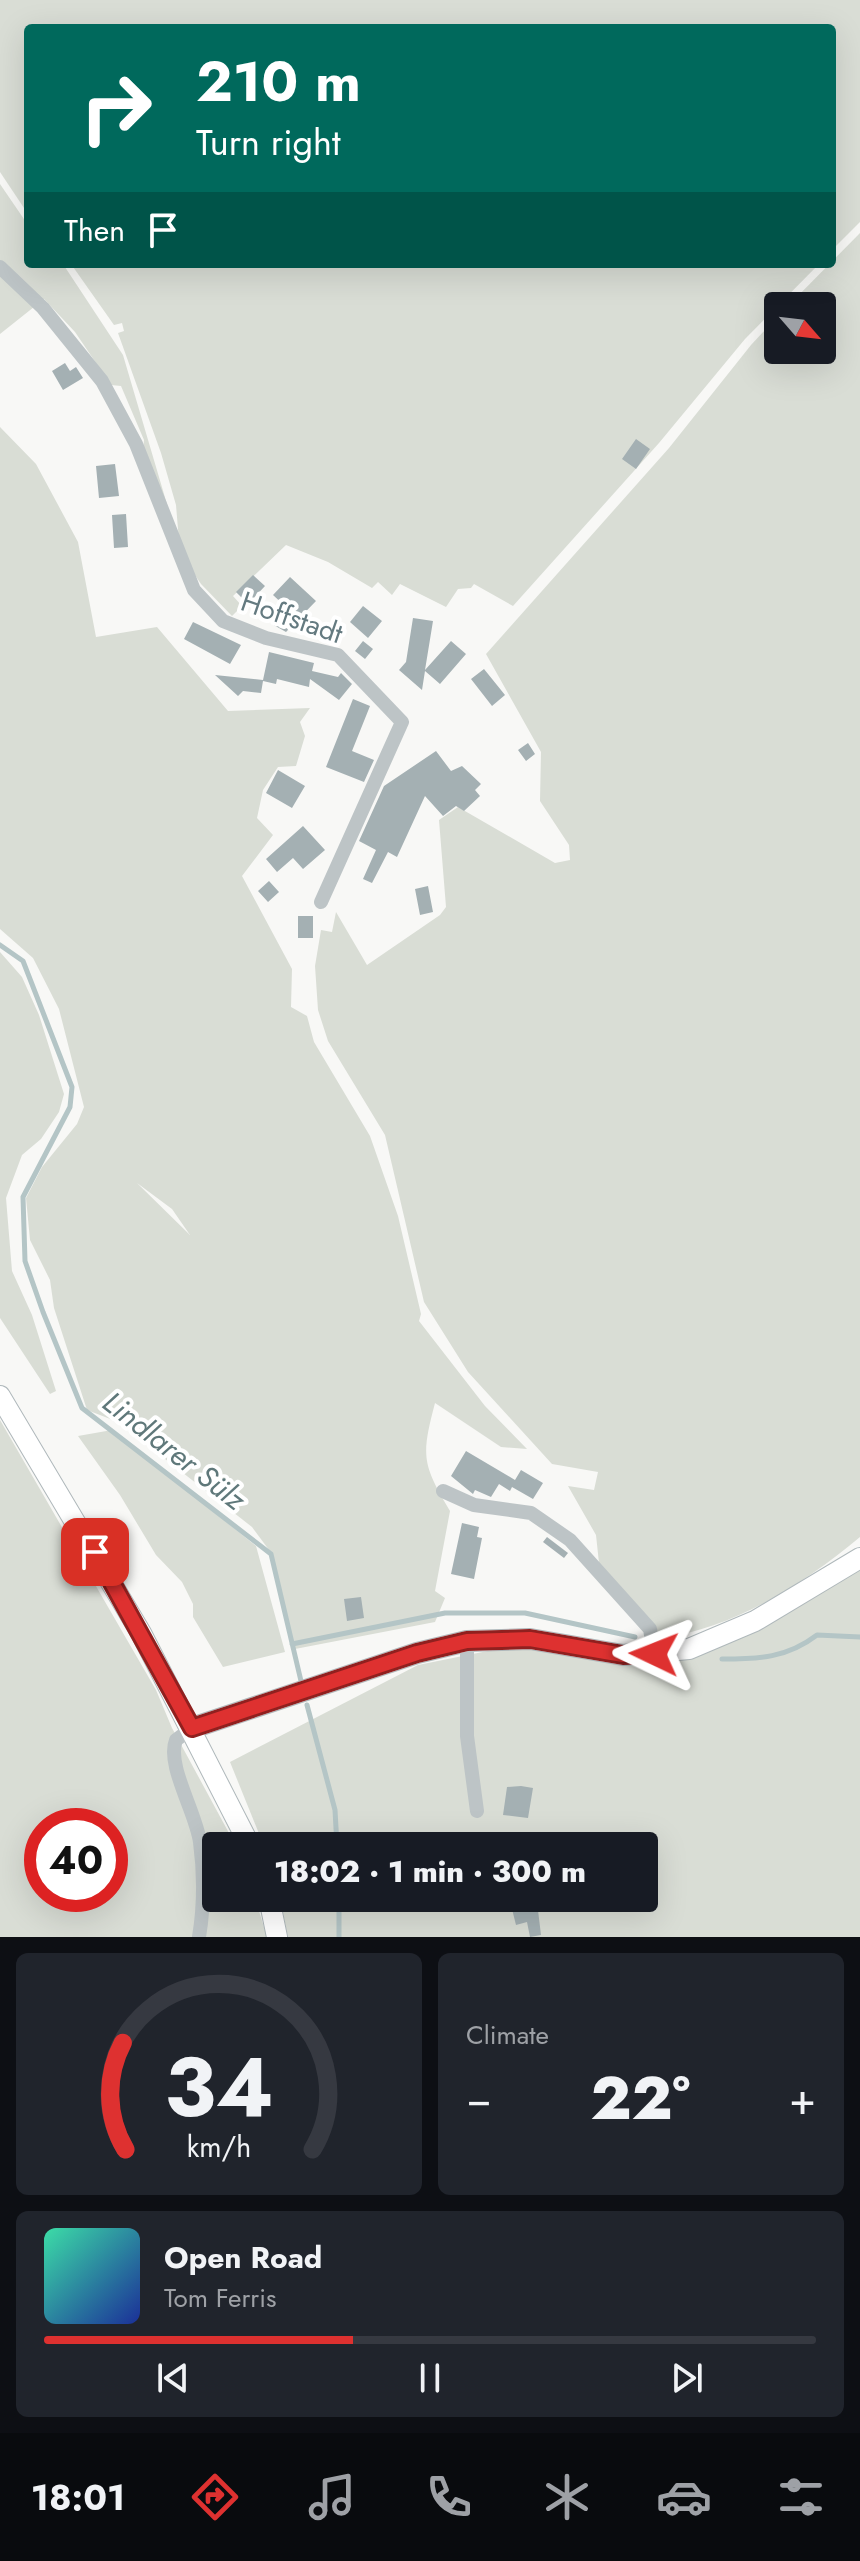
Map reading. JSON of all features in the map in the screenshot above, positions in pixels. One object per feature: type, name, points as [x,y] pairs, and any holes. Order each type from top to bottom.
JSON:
[{"type":"street","name":"Hoffstadt","points":[[0,267],[43,308],[102,381],[136,444],[194,590],[223,621],[266,638],[338,655],[402,722],[321,902]]},
{"type":"street","points":[[0,1396],[95,1552],[192,1728],[243,1832]]},
{"type":"street","points":[[443,1491],[474,1505],[531,1513],[570,1540],[650,1629],[654,1654]]},
{"type":"street","points":[[199,1937],[200,1843],[193,1808],[173,1758],[176,1740],[192,1728],[417,1653],[467,1641],[530,1639],[623,1655],[689,1649],[728,1635],[860,1558]]},
{"type":"street","points":[[467,1641],[467,1736],[477,1811]]},
{"type":"street","points":[[272,1912],[277,1937]]},
{"type":"shaded area","points":[[0,0],[860,0],[860,222],[836,246],[836,24],[24,24],[24,208],[0,172]]},
{"type":"shaded area","points":[[0,184],[24,219],[24,268],[66,268],[123,355],[174,528],[143,450],[144,440],[121,386],[111,385],[75,332],[44,299],[0,334]]},
{"type":"shaded area","points":[[860,233],[860,1537],[815,1572],[766,1602],[715,1625],[659,1639],[599,1563],[596,1535],[568,1486],[594,1490],[598,1472],[552,1464],[468,1372],[424,1302],[385,1135],[328,1041],[318,1010],[315,966],[321,930],[332,932],[336,912],[367,965],[440,915],[446,907],[439,820],[458,807],[555,863],[570,860],[569,845],[540,801],[541,752],[486,654],[669,448],[764,331],[764,364],[836,364],[836,292],[802,292],[825,268],[836,268],[836,257]]},
{"type":"shaded area","points":[[74,268],[815,268],[791,292],[764,292],[764,320],[513,606],[474,584],[471,588],[458,589],[446,607],[400,584],[392,595],[378,582],[372,588],[328,562],[286,545],[233,596],[242,606],[232,616],[201,584],[180,553],[176,505],[161,453],[118,333],[124,331],[122,323],[114,325]]},
{"type":"shaded area","points":[[0,427],[36,464],[78,542],[96,637],[157,627],[228,711],[310,708],[300,722],[305,736],[296,766],[278,767],[263,790],[257,818],[273,835],[242,876],[292,969],[291,1007],[307,1016],[314,1042],[370,1136],[398,1216],[421,1314],[419,1321],[485,1406],[527,1449],[501,1447],[435,1403],[426,1448],[427,1459],[434,1482],[450,1511],[435,1591],[445,1598],[435,1622],[295,1649],[272,1554],[252,1527],[118,1422],[87,1410],[54,1308],[50,1280],[30,1240],[26,1198],[42,1167],[77,1124],[84,1107],[59,1009],[33,958],[0,929]],"holes":[[[137,1183],[172,1209],[190,1235]]]},
{"type":"shaded area","points":[[0,952],[22,977],[39,1015],[64,1094],[59,1112],[41,1139],[22,1155],[6,1198],[12,1271],[32,1315],[56,1391],[50,1394],[0,1318]]},
{"type":"shaded area","points":[[0,1420],[156,1690],[172,1728],[228,1832],[202,1832],[202,1912],[259,1912],[267,1937],[0,1937]]},
{"type":"shaded area","points":[[112,1430],[256,1546],[285,1652],[223,1667],[193,1617],[193,1604],[182,1582],[156,1555],[120,1495],[78,1436]]},
{"type":"shaded area","points":[[860,1566],[860,1937],[288,1937],[283,1912],[658,1912],[658,1832],[258,1832],[230,1762],[418,1665],[517,1645],[647,1657]]},
{"type":"building","points":[[65,363],[70,371],[76,367],[83,378],[63,390],[52,371]]},
{"type":"building","points":[[636,439],[650,449],[636,469],[622,459]]},
{"type":"building","points":[[115,464],[119,496],[99,498],[96,466]]},
{"type":"building","points":[[126,514],[128,547],[114,548],[112,515]]},
{"type":"building","points":[[253,575],[265,586],[248,604],[236,592]]},
{"type":"building","points":[[290,577],[316,601],[286,632],[272,624],[287,608],[273,595]]},
{"type":"building","points":[[363,606],[382,621],[368,638],[350,622]]},
{"type":"building","points":[[413,618],[433,621],[425,670],[451,641],[466,654],[440,684],[425,671],[422,690],[399,670],[406,662]]},
{"type":"building","points":[[193,622],[241,645],[230,664],[184,639]]},
{"type":"building","points":[[363,641],[373,649],[365,659],[355,651]]},
{"type":"building","points":[[269,652],[314,663],[312,671],[338,677],[341,673],[352,684],[339,700],[310,679],[309,687],[277,679],[276,684],[263,681],[261,693],[243,691],[238,696],[215,675],[263,680]]},
{"type":"building","points":[[484,669],[505,695],[492,706],[471,679]]},
{"type":"building","points":[[353,699],[370,706],[352,751],[374,760],[364,782],[326,767]]},
{"type":"building","points":[[528,743],[535,754],[526,761],[518,750]]},
{"type":"building","points":[[436,751],[451,771],[462,766],[481,784],[475,790],[480,796],[464,811],[456,806],[443,816],[425,796],[397,857],[388,852],[372,883],[363,879],[376,850],[359,841],[384,786]]},
{"type":"building","points":[[278,770],[305,786],[292,808],[266,793]]},
{"type":"building","points":[[303,826],[325,850],[303,869],[293,858],[277,872],[266,859]]},
{"type":"building","points":[[269,881],[279,892],[268,902],[258,891]]},
{"type":"building","points":[[428,886],[433,912],[420,915],[415,889]]},
{"type":"building","points":[[298,916],[313,916],[313,938],[298,938]]},
{"type":"building","points":[[466,1451],[515,1480],[521,1470],[543,1483],[533,1499],[512,1487],[510,1491],[499,1484],[491,1497],[475,1490],[473,1494],[451,1476]]},
{"type":"building","points":[[462,1523],[479,1527],[477,1537],[482,1538],[474,1579],[451,1574]]},
{"type":"building","points":[[547,1537],[568,1553],[564,1558],[543,1542]]},
{"type":"building","points":[[361,1597],[364,1618],[347,1621],[344,1599]]},
{"type":"building","points":[[507,1787],[533,1788],[528,1818],[503,1815]]},
{"type":"building","points":[[513,1912],[538,1912],[541,1935],[530,1937],[527,1922],[516,1925]]},
{"type":"waterway","name":"Lindlarer Sülz","points":[[0,945],[23,961],[72,1087],[70,1107],[23,1197],[25,1261],[82,1408],[271,1554],[301,1681]]},
{"type":"waterway","points":[[292,1644],[445,1613],[525,1613],[635,1637]]},
{"type":"waterway","points":[[667,1632],[677,1630]]},
{"type":"waterway","points":[[722,1659],[784,1653],[817,1635],[860,1637]]},
{"type":"waterway","name":"Lindlarer Sülz","points":[[307,1705],[335,1810],[336,1832]]},
{"type":"waterway","name":"Lindlarer Sülz","points":[[339,1912],[339,1937]]},
{"type":"route","points":[[95,1552],[192,1728],[417,1653],[467,1641],[530,1639],[623,1655],[654,1654]]}]
